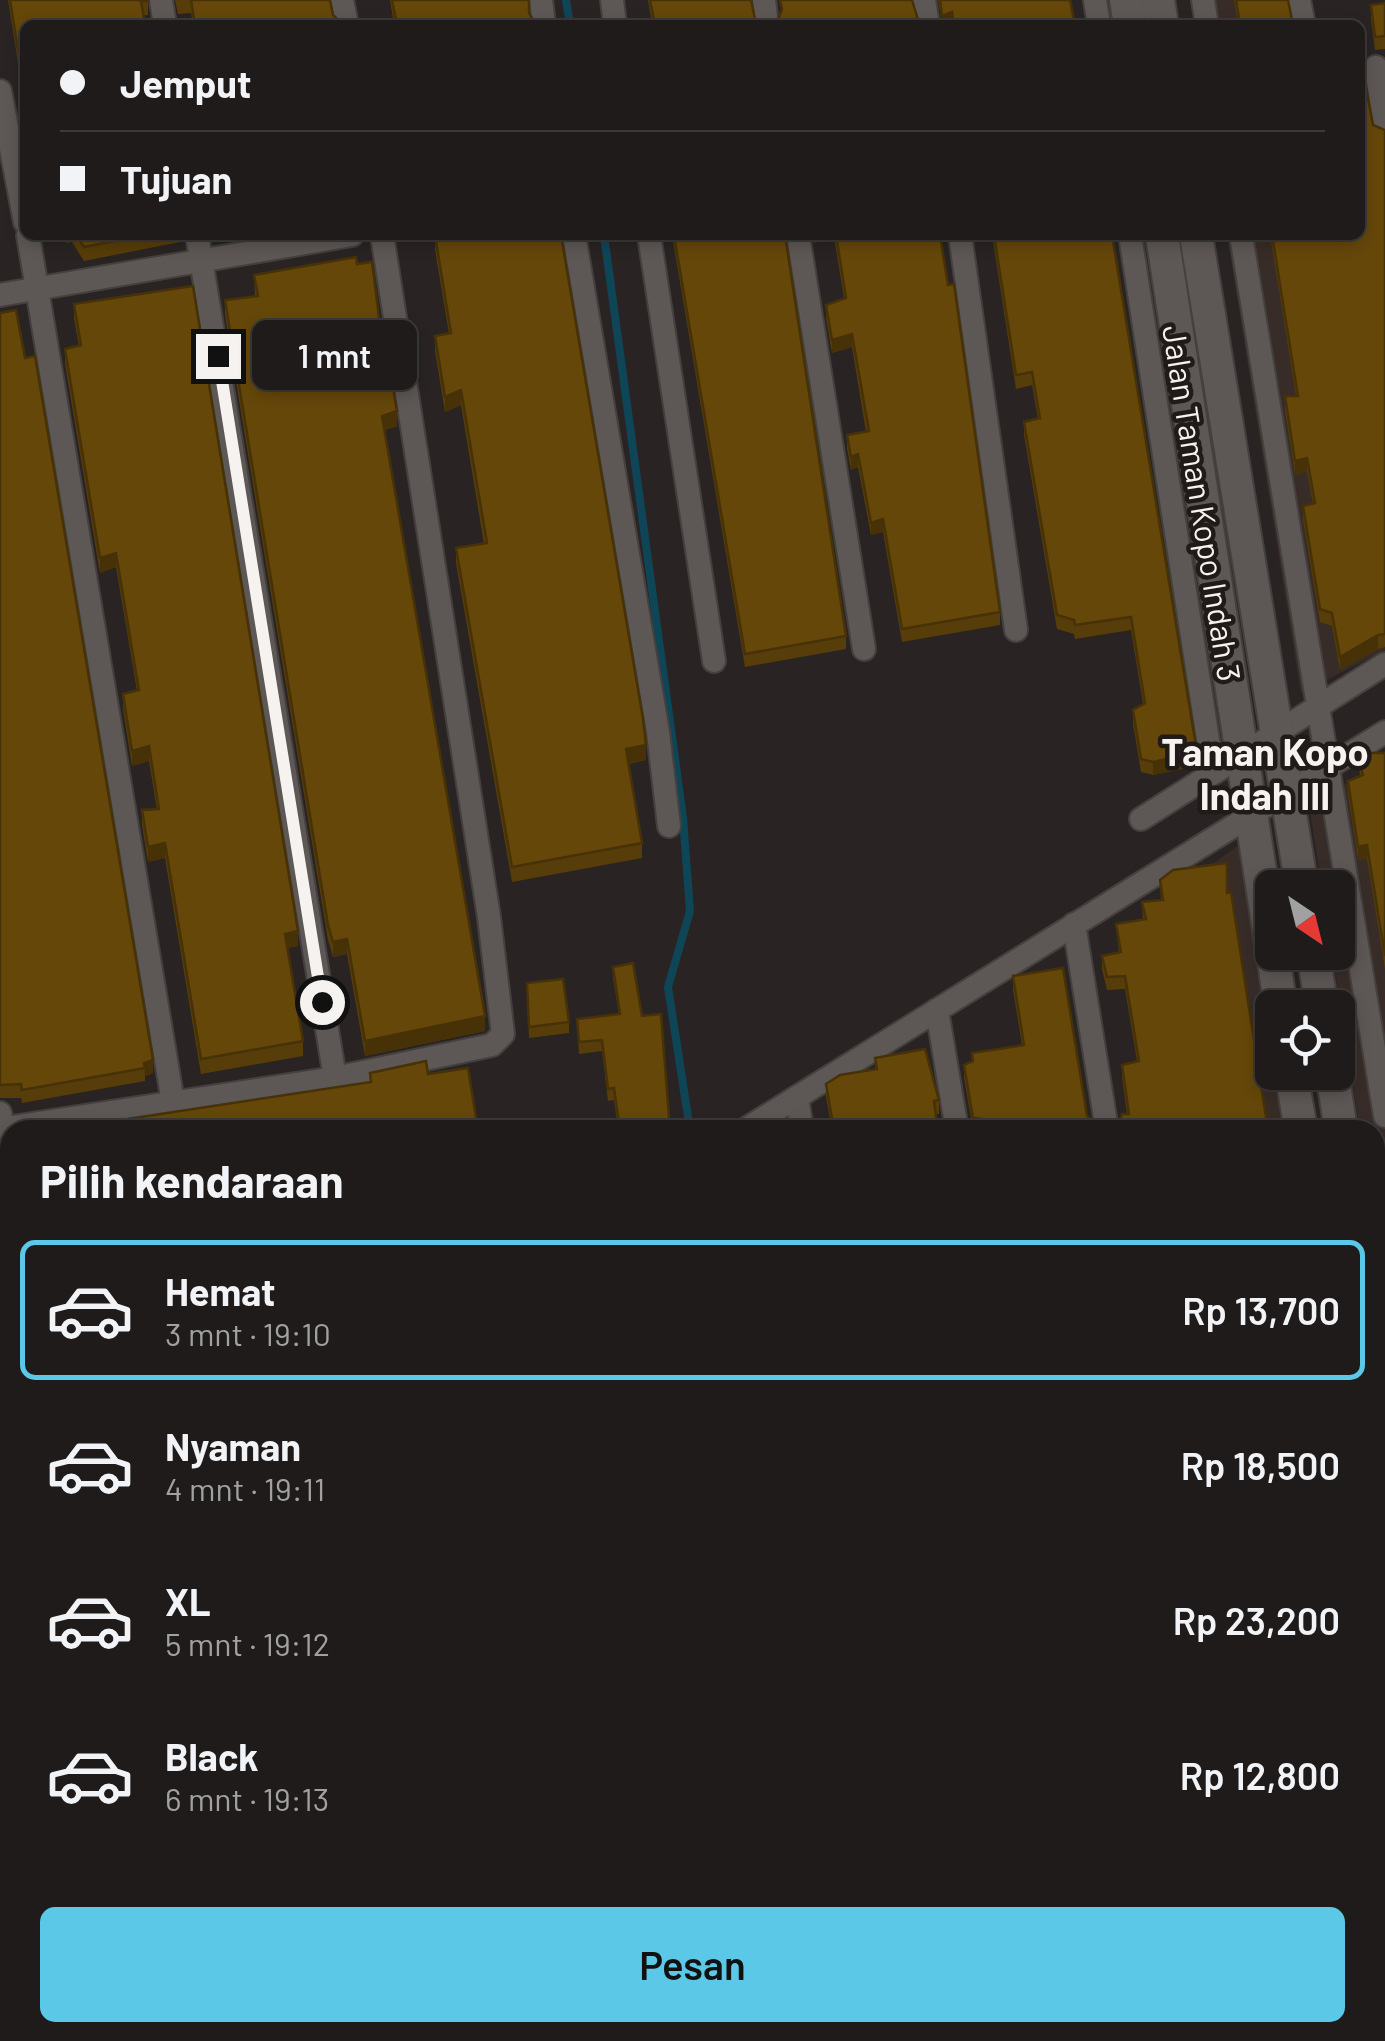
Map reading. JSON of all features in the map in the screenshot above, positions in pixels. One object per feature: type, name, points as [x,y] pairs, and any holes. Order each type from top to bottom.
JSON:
[{"type":"main road","name":"Jalan Taman Kopo Indah 3","points":[[1163,240],[1226,763],[1250,817],[1278,990]]},
{"type":"main road","name":"Jalan Taman Kopo Indah 3","points":[[1197,240],[1299,870]]},
{"type":"main road","points":[[1295,1090],[1299,1120]]},
{"type":"main road","points":[[1335,1090],[1339,1120]]},
{"type":"street","points":[[1374,67],[1385,130]]},
{"type":"street","points":[[0,90],[20,196]]},
{"type":"street","points":[[29,240],[173,1102]]},
{"type":"street","points":[[198,240],[335,1078]]},
{"type":"street","points":[[0,294],[322,240]]},
{"type":"street","points":[[32,1120],[335,1078],[492,1046],[503,1034],[489,918],[383,240]]},
{"type":"street","points":[[575,240],[663,760],[669,826]]},
{"type":"street","points":[[650,240],[714,662]]},
{"type":"street","points":[[799,240],[864,650]]},
{"type":"street","points":[[961,240],[1016,630]]},
{"type":"street","points":[[1131,240],[1226,763]]},
{"type":"street","points":[[1242,240],[1385,1116]]},
{"type":"street","points":[[1142,819],[1385,664]]},
{"type":"street","points":[[760,1120],[1385,732]]},
{"type":"street","points":[[1074,924],[1104,1120]]},
{"type":"street","points":[[937,1010],[955,1120]]},
{"type":"street","points":[[797,1097],[800,1120]]},
{"type":"shaded area","points":[[1193,0],[1289,0],[1291,20],[1196,20]]},
{"type":"shaded area","points":[[1228,240],[1323,240],[1385,650],[1301,693]]},
{"type":"shaded area","points":[[1385,760],[1385,1120],[1358,1120],[1354,1090],[1355,990],[1338,990],[1335,970],[1355,970],[1355,870],[1319,870],[1309,805]]},
{"type":"shaded area","points":[[1239,845],[1260,990],[1255,990],[1255,1090],[1276,1090],[1282,1120],[1197,1120],[1163,900]]},
{"type":"building","points":[[10,0],[148,0],[141,1],[144,20],[20,20],[20,63]]},
{"type":"building","points":[[191,0],[330,0],[338,20],[194,20]]},
{"type":"building","points":[[392,0],[529,0],[533,20],[396,20]]},
{"type":"building","points":[[650,0],[751,0],[757,20],[654,20]]},
{"type":"building","points":[[780,0],[912,0],[918,20],[778,20]]},
{"type":"building","points":[[940,0],[1070,0],[1074,20],[953,20],[952,12],[942,16]]},
{"type":"building","points":[[1236,0],[1288,0],[1292,20],[1239,20]]},
{"type":"building","points":[[1385,3],[1385,36],[1375,37],[1371,5]]},
{"type":"building","points":[[1365,87],[1373,125],[1385,130],[1385,634],[1340,657],[1332,613],[1320,609],[1303,506],[1315,503],[1307,458],[1295,461],[1285,396],[1298,396],[1273,240],[1365,240]]},
{"type":"building","points":[[79,240],[119,240],[84,247]]},
{"type":"building","points":[[436,240],[562,240],[643,719],[646,745],[626,749],[642,843],[512,867],[456,548],[487,543],[461,390],[445,397],[435,336],[451,333]]},
{"type":"building","points":[[675,240],[786,240],[846,636],[745,654]]},
{"type":"building","points":[[837,240],[941,240],[948,285],[954,284],[1000,612],[902,629],[883,519],[871,523],[858,454],[851,457],[847,435],[869,431],[852,334],[832,340],[826,305],[846,298]]},
{"type":"building","points":[[995,240],[1113,240],[1197,752],[1153,762],[1141,759],[1133,710],[1145,703],[1131,617],[1075,625],[1074,620],[1057,615],[1024,422],[1040,418],[1032,372],[1016,375]]},
{"type":"building","points":[[356,257],[357,264],[372,262],[381,333],[369,337],[375,374],[390,371],[397,411],[382,416],[485,1016],[365,1041],[347,939],[333,942],[328,925],[225,300],[258,296],[254,275]]},
{"type":"building","points":[[193,286],[298,931],[285,934],[303,1041],[201,1059],[165,843],[148,847],[142,810],[159,809],[149,746],[132,751],[123,694],[139,690],[116,553],[100,558],[65,349],[81,345],[74,304]]},
{"type":"building","points":[[16,310],[25,358],[35,356],[153,1060],[144,1063],[145,1068],[22,1090],[21,1084],[0,1085],[0,313]]},
{"type":"building","points":[[1369,753],[1385,753],[1385,956],[1367,845],[1358,847],[1348,781],[1363,775],[1359,761]]},
{"type":"building","points":[[1227,863],[1227,893],[1231,892],[1255,1046],[1255,1090],[1262,1090],[1266,1120],[1120,1120],[1122,1114],[1129,1114],[1122,1065],[1139,1061],[1125,976],[1107,977],[1102,956],[1121,952],[1116,924],[1146,919],[1142,902],[1163,900],[1160,880],[1173,870]]},
{"type":"building","points":[[633,963],[642,1016],[661,1014],[669,1120],[619,1120],[614,1088],[608,1089],[602,1040],[579,1042],[577,1019],[620,1014],[613,967]]},
{"type":"building","points":[[1063,968],[1087,1116],[1091,1120],[973,1118],[964,1065],[973,1061],[972,1053],[1024,1045],[1013,976]]},
{"type":"building","points":[[563,979],[569,1022],[529,1027],[527,983]]},
{"type":"building","points":[[925,1049],[939,1100],[934,1101],[937,1120],[832,1120],[826,1084],[840,1075],[877,1069],[875,1058]]},
{"type":"building","points":[[426,1061],[428,1074],[468,1068],[476,1120],[121,1120],[371,1082],[370,1073]]},
{"type":"waterway","points":[[566,0],[569,20]]},
{"type":"waterway","points":[[605,240],[683,818],[690,911],[668,987],[688,1120]]},
{"type":"district","name":"Taman Kopo Indah III","points":[[1265,773]]},
{"type":"route","points":[[218,356],[322,1002]]}]
